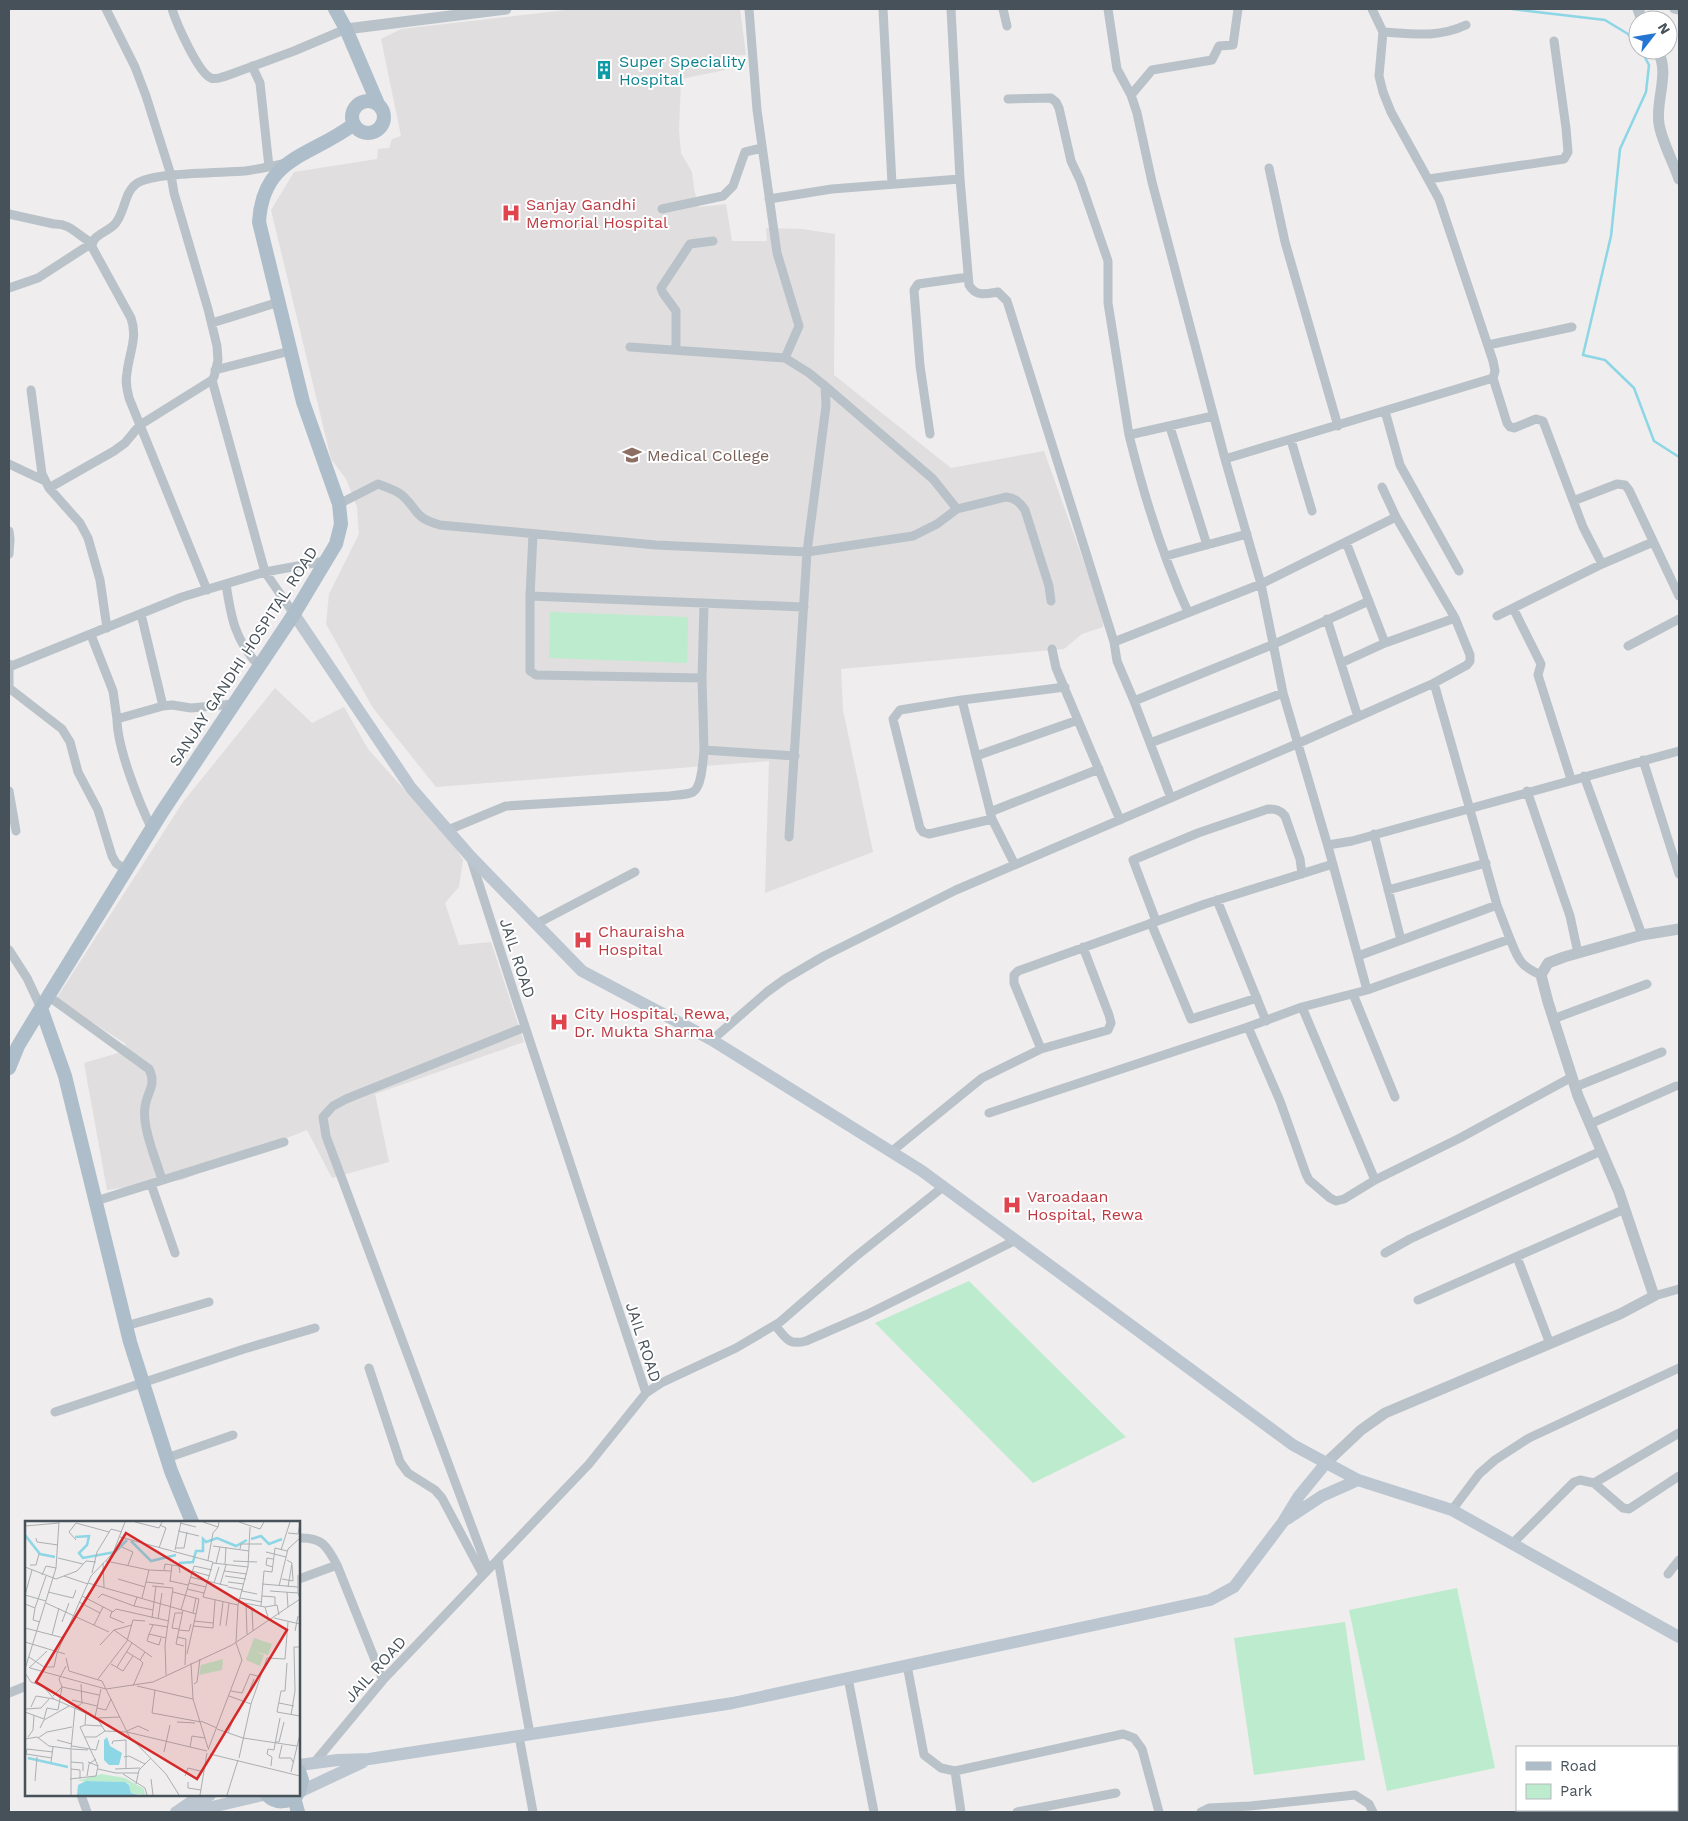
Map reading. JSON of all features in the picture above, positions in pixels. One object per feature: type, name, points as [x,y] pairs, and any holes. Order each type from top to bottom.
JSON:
[{"type":"main road","points":[[335,9],[346,29],[378,104],[384,113],[383,123],[372,132],[366,133],[357,128],[354,124],[352,113],[358,104],[368,100],[378,104]]},
{"type":"main road","name":"SANJAY GANDHI HOSPITAL ROAD","points":[[10,1063],[44,1002],[126,870],[294,614],[336,544],[341,524],[339,504],[303,402],[258,222],[262,195],[269,183],[287,163],[342,134],[354,124]]},
{"type":"main road","points":[[294,614],[411,788],[470,856],[582,971],[712,1040],[943,1186],[1293,1444],[1358,1480],[1452,1510],[1678,1634]]},
{"type":"main road","points":[[44,1002],[65,1076],[126,1326],[167,1458],[192,1521]]},
{"type":"main road","points":[[300,1765],[338,1760],[370,1759],[733,1703],[1210,1600],[1234,1587],[1283,1522],[1299,1496],[1326,1463]]},
{"type":"main road","points":[[1283,1522],[1322,1496],[1358,1480]]},
{"type":"main road","points":[[300,1793],[370,1759]]},
{"type":"main road","points":[[207,1796],[194,1800],[176,1812],[270,1800],[284,1802],[294,1796]]},
{"type":"main road","points":[[297,1796],[298,1812]]},
{"type":"street","points":[[47,484],[114,451],[124,443],[140,424],[212,380],[216,370],[218,353],[212,323],[174,193],[171,175],[136,67],[106,9]]},
{"type":"street","points":[[172,9],[180,31],[206,75],[216,78],[346,29],[506,9]]},
{"type":"street","points":[[748,9],[762,148],[777,253],[799,326],[785,358]]},
{"type":"street","points":[[883,9],[892,184]]},
{"type":"street","points":[[951,9],[960,179],[969,285],[972,291],[980,294],[998,292],[1007,301],[1114,642],[1117,661],[1171,798]]},
{"type":"street","points":[[1003,9],[1007,26]]},
{"type":"street","points":[[1108,9],[1117,69],[1131,95],[1137,113],[1152,182],[1225,460],[1261,584],[1283,693],[1328,845],[1367,990]]},
{"type":"street","points":[[1131,95],[1152,70],[1212,60],[1219,46],[1233,46],[1238,9]]},
{"type":"street","points":[[1372,9],[1383,32],[1379,76],[1383,92],[1391,112],[1439,199],[1452,243],[1478,312],[1495,371],[1493,378],[1507,423],[1510,427],[1514,428],[1536,419],[1543,421],[1583,527],[1602,564]]},
{"type":"street","points":[[1674,9],[1679,10]]},
{"type":"street","points":[[1383,32],[1422,35],[1451,32],[1466,25]]},
{"type":"street","points":[[1429,179],[1564,159],[1566,157],[1568,152],[1566,128],[1554,41]]},
{"type":"street","points":[[1662,60],[1658,112],[1659,124],[1679,179]]},
{"type":"street","points":[[252,66],[260,88],[269,167]]},
{"type":"street","points":[[1008,100],[1051,98],[1059,108],[1071,161],[1080,180],[1108,261],[1108,303],[1129,436],[1146,503],[1177,589],[1188,612]]},
{"type":"street","points":[[662,209],[723,196],[733,186],[745,152],[762,148]]},
{"type":"street","points":[[9,288],[38,278],[92,243],[94,239],[114,225],[129,192],[142,180],[171,175],[233,172],[287,163]]},
{"type":"street","points":[[1269,168],[1285,242],[1338,426]]},
{"type":"street","points":[[769,200],[832,189],[960,179]]},
{"type":"street","points":[[9,214],[70,227],[81,238],[92,243]]},
{"type":"street","points":[[676,350],[676,311],[661,288],[690,244],[713,241]]},
{"type":"street","points":[[92,243],[92,247],[134,326],[134,344],[126,375],[126,386],[206,590]]},
{"type":"street","points":[[930,434],[920,366],[914,290],[918,284],[925,282],[968,277]]},
{"type":"street","points":[[212,323],[278,302]]},
{"type":"street","points":[[1488,345],[1572,327]]},
{"type":"street","points":[[630,347],[785,358],[810,372],[932,479],[957,509]]},
{"type":"street","points":[[216,370],[290,351]]},
{"type":"street","points":[[1225,460],[1493,378]]},
{"type":"street","points":[[212,380],[265,572],[294,614]]},
{"type":"street","points":[[789,837],[807,552],[826,406],[825,386]]},
{"type":"street","points":[[31,390],[42,474],[47,484],[80,524],[88,538],[100,580],[107,628]]},
{"type":"street","points":[[1385,412],[1400,465],[1459,571]]},
{"type":"street","points":[[1129,436],[1214,416]]},
{"type":"street","points":[[1170,427],[1207,545]]},
{"type":"street","points":[[1291,440],[1312,511]]},
{"type":"street","points":[[9,464],[47,484]]},
{"type":"street","points":[[339,504],[378,484],[402,495],[419,517],[440,525],[656,545],[807,552],[913,536],[937,524],[957,509],[1012,497],[1025,510],[1049,586],[1051,600]]},
{"type":"street","points":[[1573,501],[1617,484],[1625,485],[1678,589]]},
{"type":"street","points":[[712,1040],[767,992],[785,979],[824,956],[956,890],[1299,744],[1434,683],[1467,665],[1470,661],[1470,655],[1455,618],[1396,517],[1382,487]]},
{"type":"street","points":[[1114,642],[1261,584],[1396,517]]},
{"type":"street","points":[[9,531],[9,554]]},
{"type":"street","points":[[533,534],[530,596],[530,671],[536,675],[702,678]]},
{"type":"street","points":[[1166,556],[1247,534]]},
{"type":"street","points":[[1346,542],[1385,643]]},
{"type":"street","points":[[1497,616],[1602,564],[1653,542]]},
{"type":"street","points":[[126,870],[116,863],[112,856],[98,810],[78,772],[70,742],[66,735],[62,729],[9,689],[9,666],[91,635],[182,597],[265,572],[326,561]]},
{"type":"street","points":[[226,584],[230,616],[235,631],[239,640],[259,666]]},
{"type":"street","points":[[530,596],[804,607]]},
{"type":"street","points":[[1134,701],[1272,645],[1369,601]]},
{"type":"street","points":[[448,830],[506,806],[669,796],[692,792],[700,781],[704,750],[702,678],[704,603]]},
{"type":"street","points":[[1513,608],[1541,664],[1538,675],[1571,779]]},
{"type":"street","points":[[141,614],[163,706]]},
{"type":"street","points":[[1341,663],[1385,643],[1455,618]]},
{"type":"street","points":[[1327,619],[1358,717]]},
{"type":"street","points":[[1628,646],[1679,619]]},
{"type":"street","points":[[91,635],[113,691],[117,731],[121,746],[141,808],[152,829]]},
{"type":"street","points":[[1052,649],[1056,668],[1120,820]]},
{"type":"street","points":[[1434,683],[1497,905],[1521,964],[1541,975]]},
{"type":"street","points":[[1065,687],[900,710],[893,719],[920,828],[923,832],[929,834],[991,816],[1099,769]]},
{"type":"street","points":[[1150,743],[1283,693]]},
{"type":"street","points":[[962,700],[991,816],[1015,865]]},
{"type":"street","points":[[117,719],[163,706],[172,705],[191,708],[234,704]]},
{"type":"street","points":[[976,756],[1078,720]]},
{"type":"street","points":[[704,750],[794,756]]},
{"type":"street","points":[[1328,845],[1679,751]]},
{"type":"street","points":[[1643,760],[1679,874]]},
{"type":"street","points":[[1584,776],[1642,934]]},
{"type":"street","points":[[9,791],[16,830]]},
{"type":"street","points":[[1527,791],[1570,916],[1578,953]]},
{"type":"street","points":[[1257,998],[1191,1019],[1153,922],[1133,860],[1198,833],[1268,809],[1275,809],[1281,811],[1285,816],[1300,859],[1302,874]]},
{"type":"street","points":[[1374,834],[1401,940]]},
{"type":"street","name":"JAIL ROAD","points":[[314,1764],[383,1680],[589,1464],[646,1393],[470,856]]},
{"type":"street","points":[[1388,890],[1486,863]]},
{"type":"street","points":[[1042,1049],[1014,983],[1014,975],[1018,970],[1217,900],[1333,864]]},
{"type":"street","points":[[536,924],[635,872]]},
{"type":"street","points":[[1217,900],[1266,1021]]},
{"type":"street","points":[[1358,956],[1497,905]]},
{"type":"street","points":[[1654,1296],[1625,1209],[1574,1082],[1541,975],[1548,963],[1578,953],[1642,934],[1679,929]]},
{"type":"street","points":[[989,1113],[1302,1008],[1367,990],[1510,939]]},
{"type":"street","points":[[891,1152],[982,1078],[1042,1049],[1108,1030],[1111,1023],[1083,947]]},
{"type":"street","points":[[9,950],[44,1002],[149,1069],[153,1082],[145,1105],[144,1118],[162,1180]]},
{"type":"street","points":[[1554,1018],[1647,984]]},
{"type":"street","points":[[1352,994],[1395,1097]]},
{"type":"street","points":[[1302,1008],[1375,1180]]},
{"type":"street","points":[[486,1572],[326,1136],[323,1117],[333,1106],[346,1098],[525,1027]]},
{"type":"street","points":[[1248,1027],[1280,1100],[1309,1180],[1336,1201],[1344,1199],[1375,1180],[1574,1082],[1662,1052]]},
{"type":"street","points":[[1590,1124],[1676,1086]]},
{"type":"street","points":[[96,1201],[284,1142]]},
{"type":"street","points":[[1385,1254],[1410,1239],[1602,1151]]},
{"type":"street","points":[[151,1184],[175,1253]]},
{"type":"street","points":[[646,1393],[661,1383],[736,1348],[775,1325],[854,1257],[943,1186]]},
{"type":"street","points":[[1418,1300],[1625,1209]]},
{"type":"street","points":[[775,1325],[789,1341],[797,1344],[806,1341],[868,1314],[1016,1240]]},
{"type":"street","points":[[1517,1257],[1550,1344]]},
{"type":"street","points":[[1326,1463],[1361,1430],[1385,1413],[1620,1314],[1654,1296],[1679,1290]]},
{"type":"street","points":[[126,1326],[210,1302]]},
{"type":"street","points":[[55,1412],[315,1328]]},
{"type":"street","points":[[369,1368],[400,1462],[408,1473],[435,1490],[442,1498],[486,1572]]},
{"type":"street","points":[[1452,1510],[1480,1474],[1494,1460],[1515,1446],[1679,1368]]},
{"type":"street","points":[[1594,1483],[1679,1433]]},
{"type":"street","points":[[167,1458],[233,1435]]},
{"type":"street","points":[[1512,1544],[1574,1482],[1580,1480],[1594,1483],[1623,1508],[1629,1509],[1679,1476]]},
{"type":"street","points":[[300,1538],[310,1538],[322,1542],[328,1548],[337,1565],[383,1680]]},
{"type":"street","points":[[498,1560],[524,1735],[533,1812]]},
{"type":"street","points":[[1668,1574],[1679,1560]]},
{"type":"street","points":[[300,1579],[337,1565]]},
{"type":"street","points":[[907,1665],[924,1756],[941,1768],[955,1771],[1123,1734],[1134,1738],[1142,1749],[1159,1812]]},
{"type":"street","points":[[848,1678],[874,1812]]},
{"type":"street","points":[[9,1693],[25,1686]]},
{"type":"street","points":[[955,1771],[961,1812]]},
{"type":"street","points":[[1017,1812],[1116,1794]]},
{"type":"street","points":[[1201,1812],[1209,1808],[1250,1806],[1355,1794],[1369,1804],[1373,1812]]},
{"type":"street","points":[[81,1796],[87,1812]]},
{"type":"shaded area","name":"Medical College","points":[[575,9],[740,9],[746,55],[726,56],[725,70],[681,79],[679,131],[681,153],[692,172],[699,207],[726,204],[732,241],[767,241],[766,228],[802,229],[835,234],[834,375],[951,468],[1044,451],[1103,615],[1103,627],[1082,634],[1064,649],[841,669],[843,710],[873,852],[765,893],[769,761],[436,787],[373,708],[326,624],[329,594],[359,534],[357,507],[346,479],[331,459],[271,210],[294,172],[377,159],[378,149],[389,148],[392,139],[401,136],[381,39],[401,29]]},
{"type":"shaded area","points":[[275,688],[312,723],[344,707],[368,749],[453,844],[463,860],[459,887],[445,903],[459,945],[491,942],[524,1042],[375,1094],[389,1162],[332,1178],[307,1130],[182,1180],[107,1190],[84,1063],[118,1053],[126,1044],[56,999],[183,802]]},
{"type":"green space","points":[[550,612],[688,617],[687,663],[549,658]]},
{"type":"green space","points":[[969,1281],[1126,1437],[1033,1483],[875,1323]]},
{"type":"green space","points":[[1457,1588],[1495,1768],[1387,1791],[1349,1610]]},
{"type":"green space","points":[[1345,1622],[1365,1760],[1254,1775],[1234,1638]]},
{"type":"waterway","points":[[1512,9],[1605,20],[1628,34]]},
{"type":"waterway","points":[[1646,60],[1649,65],[1646,92],[1620,149],[1611,236],[1583,355],[1605,360],[1634,388],[1654,441],[1679,457]]},
{"type":"place","name":"Super Speciality Hospital","points":[[604,70]]},
{"type":"place","name":"Sanjay Gandhi Memorial Hospital","points":[[511,213]]},
{"type":"place","name":"Medical College","points":[[632,455]]},
{"type":"place","name":"Chauraisha Hospital","points":[[583,940]]},
{"type":"place","name":"City Hospital, Rewa, Dr. Mukta Sharma","points":[[559,1022]]},
{"type":"place","name":"Varoadaan Hospital, Rewa","points":[[1012,1205]]}]
